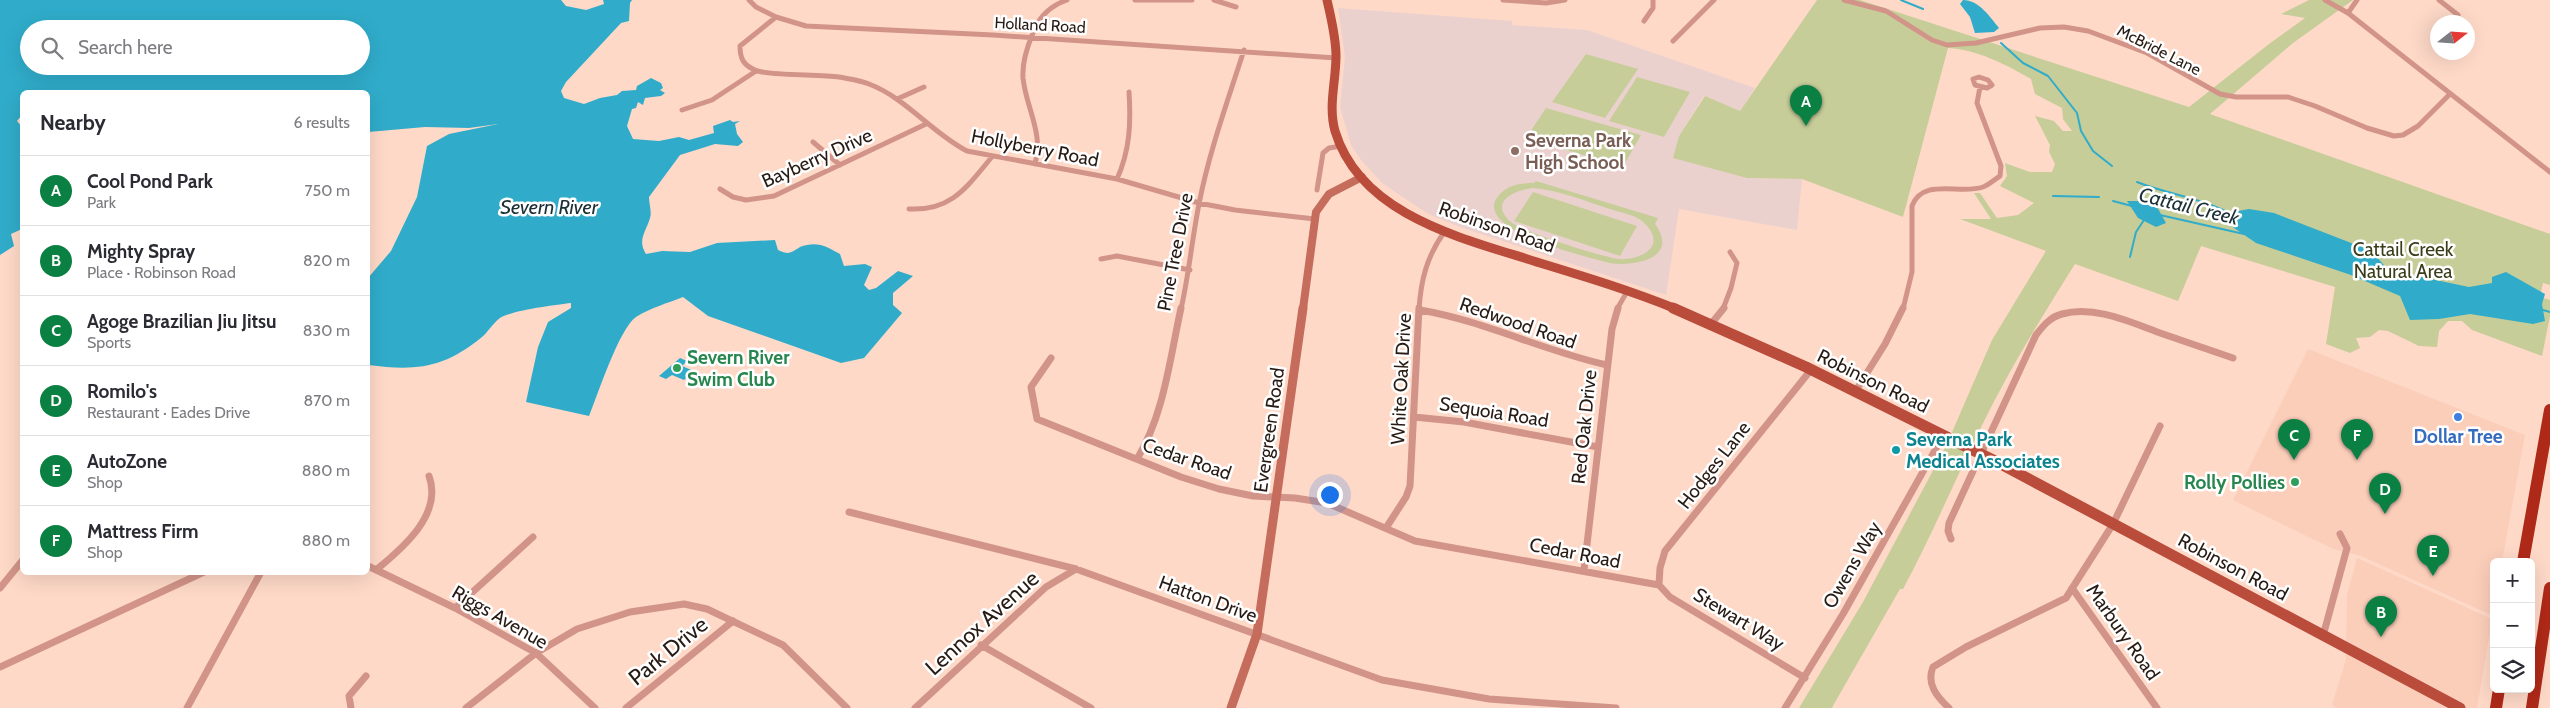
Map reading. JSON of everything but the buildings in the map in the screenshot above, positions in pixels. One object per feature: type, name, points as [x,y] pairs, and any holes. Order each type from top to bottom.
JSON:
[{"type":"highway","points":[[2524,558],[2550,410]]},
{"type":"highway","points":[[2532,708],[2550,588]]},
{"type":"highway","points":[[2496,708],[2498,693]]},
{"type":"main road","name":"Robinson Road","points":[[1327,0],[1336,58],[1332,112],[1334,128],[1342,146],[1362,177],[1395,205],[1446,231],[1628,290],[1711,324],[1855,392],[1980,455],[2460,708]]},
{"type":"street","name":"Holland Road","points":[[749,0],[756,7],[776,17],[806,26],[1031,37],[1244,50],[1336,58]]},
{"type":"street","points":[[1035,164],[1038,142],[1023,77],[1024,57],[1031,37],[1044,12],[1058,1],[1067,0]]},
{"type":"street","points":[[1135,0],[1192,0]]},
{"type":"street","points":[[1214,0],[1236,7]]},
{"type":"street","points":[[1503,0],[1546,3],[1565,0]]},
{"type":"street","points":[[1644,21],[1653,8],[1653,0]]},
{"type":"street","points":[[1673,41],[1714,0]]},
{"type":"street","name":"McBride Lane","points":[[1844,0],[1890,12],[1927,38],[1946,44],[1965,45],[1997,40],[2031,30],[2068,27],[2087,31],[2124,44],[2181,71],[2204,87],[2220,94],[2229,96],[2261,95],[2288,97],[2394,136],[2405,135],[2416,129],[2438,102],[2450,94]]},
{"type":"street","points":[[2324,0],[2348,12],[2550,172]]},
{"type":"street","points":[[2348,12],[2357,0]]},
{"type":"street","points":[[2439,0],[2458,15]]},
{"type":"street","points":[[682,110],[699,107],[719,98],[756,71],[743,62],[739,49],[748,38],[776,17]]},
{"type":"street","name":"Pine Tree Drive","points":[[1137,459],[1150,438],[1158,415],[1190,270],[1199,202],[1215,142],[1244,50]]},
{"type":"street","name":"Hollyberry Road","points":[[756,71],[847,78],[870,84],[897,99],[957,147],[991,158],[1117,178],[1199,202],[1260,214],[1315,219]]},
{"type":"street","points":[[897,99],[924,87]]},
{"type":"street","points":[[1855,392],[1904,306],[1910,284],[1914,245],[1912,206],[1914,200],[1925,191],[1978,188],[1987,185],[2000,176],[2001,166],[1979,110],[1980,87]]},
{"type":"street","points":[[1117,178],[1128,151],[1132,128],[1129,92]]},
{"type":"street","name":"Bayberry Drive","points":[[720,189],[738,200],[760,200],[774,196],[926,124]]},
{"type":"street","points":[[813,142],[840,164]]},
{"type":"street","points":[[1318,190],[1323,153],[1329,148],[1342,146]]},
{"type":"street","points":[[908,209],[931,210],[950,201],[968,185],[991,158]]},
{"type":"street","name":"Evergreen Road","points":[[1232,708],[1257,634],[1278,497],[1318,205],[1327,195],[1362,177]]},
{"type":"street","name":"White Oak Drive","points":[[1386,528],[1410,486],[1420,289],[1425,265],[1433,248],[1446,231]]},
{"type":"street","points":[[1711,324],[1724,311],[1730,290],[1737,263],[1730,252]]},
{"type":"street","points":[[1101,260],[1117,256],[1190,270]]},
{"type":"street","name":"Red Oak Drive","points":[[1584,570],[1607,365],[1616,311],[1628,290]]},
{"type":"street","name":"Redwood Road","points":[[1420,310],[1453,316],[1582,360],[1607,365]]},
{"type":"street","points":[[1951,539],[1948,531],[1949,523],[1990,430],[2040,328],[2054,316],[2077,312],[2101,314],[2233,358]]},
{"type":"street","name":"Cedar Road","points":[[1051,358],[1031,387],[1037,419],[1137,459],[1219,489],[1253,496],[1327,503],[1415,541],[1659,585]]},
{"type":"street","name":"Hodges Lane","points":[[1659,585],[1660,568],[1665,551],[1810,371]]},
{"type":"street","name":"Sequoia Road","points":[[1414,417],[1464,422],[1598,447]]},
{"type":"street","name":"Marbury Road","points":[[2157,708],[2072,588],[2112,524],[2160,426]]},
{"type":"street","name":"Owens Way","points":[[1785,708],[1805,678],[1943,436]]},
{"type":"street","points":[[376,570],[404,547],[422,524],[434,493],[433,482],[428,476]]},
{"type":"street","name":"Hatton Drive","points":[[849,512],[1076,569],[1382,680],[1489,698],[1555,706],[1616,708]]},
{"type":"street","points":[[2323,636],[2347,548],[2340,534]]},
{"type":"street","points":[[455,608],[533,537]]},
{"type":"street","points":[[0,588],[20,563]]},
{"type":"street","name":"Riggs Avenue","points":[[370,567],[455,608],[536,653],[595,708]]},
{"type":"street","name":"Lennox Avenue","points":[[915,708],[1046,587],[1076,569]]},
{"type":"street","points":[[187,708],[258,575]]},
{"type":"street","points":[[0,667],[187,576]]},
{"type":"street","name":"Stewart Way","points":[[1659,585],[1670,597],[1805,678]]},
{"type":"street","points":[[1949,708],[1938,697],[1930,680],[1930,672],[1938,662],[2056,604],[2066,598],[2072,588]]},
{"type":"street","points":[[466,708],[536,653],[559,639],[587,626],[630,612],[673,604],[694,606],[733,621],[791,650],[847,708]]},
{"type":"street","name":"Park Drive","points":[[626,708],[733,621]]},
{"type":"street","points":[[981,645],[1091,708]]},
{"type":"street","points":[[352,708],[349,696],[366,676]]},
{"type":"shaded area","name":"Severna Park High School","points":[[1338,8],[1512,21],[1512,25],[1587,30],[1755,88],[1740,111],[1704,96],[1679,136],[1747,178],[1802,179],[1797,230],[1679,209],[1666,295],[1460,227],[1428,214],[1382,183],[1361,160],[1351,145],[1340,107],[1345,57]]},
{"type":"shaded area","points":[[2308,349],[2525,435],[2503,558],[2490,558],[2490,615],[2361,556],[2333,549],[2233,500]]},
{"type":"shaded area","points":[[2357,558],[2490,618],[2490,631],[2477,708],[2336,708],[2332,705],[2346,659],[2347,595]]},
{"type":"green space","name":"Cattail Creek Natural Area","points":[[1817,0],[1860,0],[2189,107],[2305,18],[2281,14],[2309,0],[2353,0],[2293,43],[2210,114],[2550,234],[2550,285],[2543,283],[2540,297],[2550,300],[2550,316],[2542,356],[2472,330],[2462,321],[2448,321],[2439,331],[2437,347],[2419,346],[2388,331],[2379,330],[2370,337],[2356,338],[2360,348],[2350,353],[2326,344],[2335,287],[2201,246],[2178,301],[2075,264],[2009,373],[1903,589],[1900,589],[1832,708],[1799,708],[1863,602],[1946,446],[1992,340],[2046,251],[1960,219],[1991,219],[1974,193],[1980,193],[1997,218],[2018,215],[2034,203],[2000,186],[2007,176],[2005,163],[2030,172],[2052,172],[2055,164],[2049,152],[2050,145],[2035,116],[2054,121],[2063,131],[2072,131],[2063,119],[2062,108],[2035,94],[2031,79],[1981,55],[1948,48],[1903,217],[1802,179],[1747,178],[1673,158],[1679,136],[1705,96],[1740,111]]},
{"type":"green space","points":[[1586,54],[1638,69],[1605,118],[1552,102]]},
{"type":"green space","points":[[1637,77],[1690,92],[1664,137],[1609,121]]},
{"type":"green space","points":[[1546,108],[1641,135],[1623,167],[1526,138]]},
{"type":"green space","points":[[1536,181],[1658,218],[1655,224],[1661,236],[1662,245],[1651,258],[1619,264],[1579,255],[1535,240],[1500,220],[1494,208],[1499,195],[1510,187]],"holes":[[[1533,188],[1572,196],[1636,217],[1650,230],[1654,241],[1653,244],[1643,254],[1633,258],[1619,259],[1563,243],[1518,226],[1505,215],[1502,209],[1503,203],[1512,194]]]},
{"type":"green space","points":[[1533,192],[1637,226],[1620,256],[1514,221]]},
{"type":"water","name":"Severn River","points":[[0,0],[561,0],[566,6],[586,10],[604,4],[603,0],[632,0],[630,3],[629,21],[621,23],[566,82],[561,91],[564,98],[584,104],[600,98],[617,95],[622,91],[636,90],[637,86],[651,78],[661,83],[663,88],[660,90],[665,93],[661,96],[645,98],[643,105],[638,102],[636,108],[632,109],[627,126],[633,139],[659,141],[679,137],[689,140],[714,133],[713,126],[730,120],[733,122],[740,121],[735,124],[737,134],[743,142],[738,146],[715,144],[680,155],[649,197],[651,216],[642,240],[643,249],[646,254],[662,251],[690,252],[717,243],[775,240],[778,250],[783,252],[791,252],[802,246],[812,244],[820,245],[840,254],[844,266],[865,264],[872,267],[864,285],[869,290],[876,288],[898,271],[913,276],[893,293],[893,305],[902,313],[864,358],[841,363],[708,316],[683,297],[653,308],[636,317],[623,334],[609,363],[589,416],[526,402],[538,347],[548,322],[571,308],[571,303],[534,308],[506,315],[497,320],[484,335],[468,348],[441,362],[400,368],[370,365],[370,276],[391,251],[417,197],[427,146],[449,134],[498,124],[469,128],[425,127],[370,132],[370,90],[20,90],[20,117],[17,121],[20,125],[20,230],[11,234],[14,246],[0,255]]},
{"type":"water","points":[[1963,0],[1979,6],[1999,28],[1994,32],[1975,33],[1970,17],[1960,4]]},
{"type":"water","points":[[2127,201],[2140,201],[2156,205],[2166,223],[2156,227],[2138,218]]},
{"type":"water","points":[[2249,209],[2274,213],[2372,251],[2388,270],[2469,287],[2492,283],[2492,277],[2506,272],[2545,294],[2542,304],[2545,321],[2533,324],[2470,314],[2439,319],[2410,320],[2400,296],[2351,275],[2256,243],[2234,228],[2221,214]]},
{"type":"water","name":"Severn River Swim Club","points":[[680,358],[687,361],[682,366],[694,371],[684,380],[672,375],[666,379],[659,376]]},
{"type":"waterway","points":[[1901,0],[1923,9]]},
{"type":"waterway","name":"Cattail Creek","points":[[2001,43],[2023,63],[2048,76],[2077,113],[2081,131],[2093,151],[2112,166]]},
{"type":"waterway","name":"Cattail Creek","points":[[2137,182],[2207,204],[2229,213]]},
{"type":"waterway","name":"Cattail Creek","points":[[2053,196],[2099,197]]},
{"type":"waterway","name":"Cattail Creek","points":[[2113,201],[2132,206]]},
{"type":"waterway","name":"Cattail Creek","points":[[2160,215],[2244,234]]},
{"type":"waterway","points":[[2130,257],[2136,232],[2144,220]]},
{"type":"waterway","name":"Cattail Creek","points":[[2543,310],[2550,312]]},
{"type":"place","name":"Cool Pond Park","points":[[1806,126]]},
{"type":"place","name":"Severna Park High School","points":[[1515,151]]},
{"type":"place","name":"Severn River Swim Club","points":[[677,368]]},
{"type":"place","name":"Dollar Tree","points":[[2458,417]]},
{"type":"place","name":"Severna Park Medical Associates","points":[[1896,450]]},
{"type":"place","name":"Agoge Brazilian Jiu Jitsu","points":[[2294,460]]},
{"type":"place","name":"Mattress Firm","points":[[2357,460]]},
{"type":"place","name":"Rolly Pollies","points":[[2295,482]]},
{"type":"place","name":"Romilo's","points":[[2385,514]]},
{"type":"place","name":"AutoZone","points":[[2433,576]]},
{"type":"place","name":"Mighty Spray","points":[[2381,637]]}]
